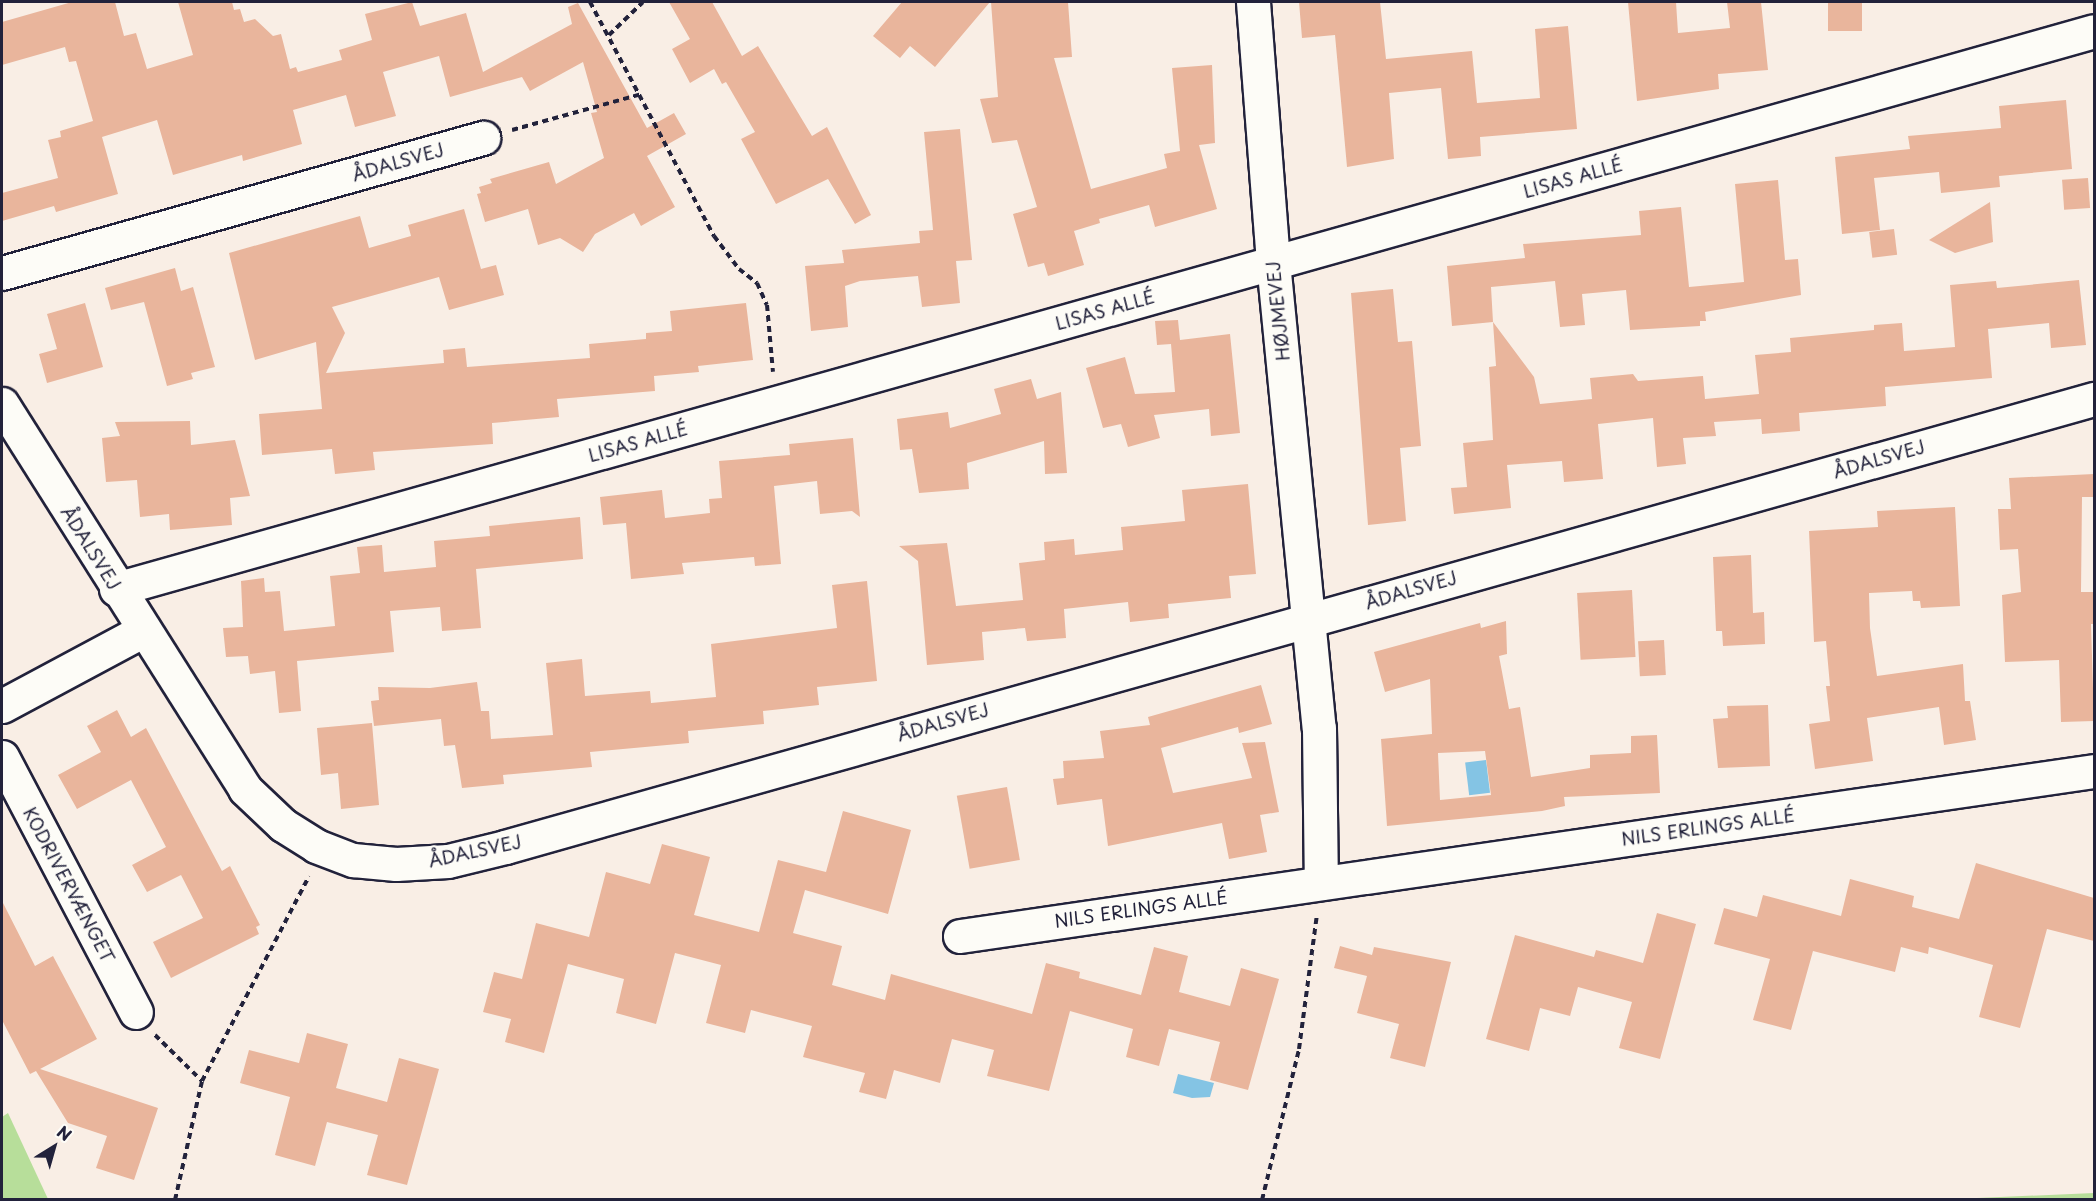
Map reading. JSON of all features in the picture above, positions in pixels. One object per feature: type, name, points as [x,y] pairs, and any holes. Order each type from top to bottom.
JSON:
[{"type":"street","name":"HØJMEVEJ","points":[[1253,2],[1273,262],[1309,619]]},
{"type":"street","name":"LISAS ALLÉ","points":[[116,589],[2094,31]]},
{"type":"street","name":"ÅDALSVEJ","points":[[2,273],[483,138]]},
{"type":"street","name":"ÅDALSVEJ","points":[[2,404],[116,589],[245,789],[283,825],[324,849],[353,860],[396,864],[448,861],[2094,399]]},
{"type":"street","points":[[1309,619],[1319,728],[1322,883]]},
{"type":"street","points":[[2,706],[144,630]]},
{"type":"street","name":"KODRIVERVÆNGET","points":[[2,757],[136,1012]]},
{"type":"street","name":"NILS ERLINGS ALLÉ","points":[[960,936],[2094,771]]},
{"type":"path","points":[[590,2],[642,94],[714,236],[739,269],[758,283],[767,304],[775,403]]},
{"type":"path","points":[[609,35],[643,2]]},
{"type":"path","points":[[483,138],[642,94]]},
{"type":"path","points":[[175,1200],[202,1081],[324,849]]},
{"type":"path","points":[[1262,1200],[1299,1049],[1322,883]]},
{"type":"path","points":[[136,1012],[169,1052],[202,1081]]},
{"type":"green space","points":[[8,1113],[48,1199],[2,1199],[2,1117]]},
{"type":"green space","points":[[2094,1193],[2094,1200],[1954,1199]]},
{"type":"water","points":[[1486,760],[1490,793],[1469,795],[1465,763]]},
{"type":"water","points":[[1178,1074],[1214,1083],[1210,1097],[1192,1098],[1173,1093]]},
{"type":"building","points":[[72,2],[115,2],[124,36],[136,33],[147,69],[193,55],[178,2],[232,2],[234,10],[240,9],[244,22],[255,19],[273,36],[281,34],[290,69],[296,67],[298,72],[342,60],[339,50],[372,40],[365,14],[412,2],[420,26],[466,13],[483,72],[572,24],[568,7],[578,3],[647,128],[674,113],[686,134],[647,156],[675,207],[641,226],[634,213],[595,234],[583,252],[560,238],[538,245],[528,209],[485,222],[477,194],[481,193],[479,187],[492,183],[490,179],[549,162],[556,184],[604,158],[591,113],[597,112],[583,62],[530,91],[522,77],[450,97],[439,56],[383,72],[396,116],[355,127],[346,95],[293,110],[302,144],[243,161],[242,155],[173,175],[157,120],[102,137],[118,194],[56,212],[54,206],[2,221],[2,193],[58,178],[48,140],[61,137],[60,131],[93,121],[76,61],[69,62],[65,47],[2,65],[2,22]]},
{"type":"building","points":[[669,2],[712,2],[742,56],[758,46],[812,136],[827,127],[871,215],[855,224],[828,179],[776,204],[741,139],[755,132],[726,82],[722,84],[714,69],[690,83],[672,49],[690,39]]},
{"type":"building","points":[[902,2],[990,2],[935,67],[910,46],[900,58],[873,36]]},
{"type":"building","points":[[991,2],[1068,2],[1072,57],[1054,58],[1091,189],[1167,168],[1164,154],[1180,151],[1172,68],[1212,65],[1215,143],[1199,145],[1217,209],[1155,227],[1149,205],[1099,219],[1100,223],[1074,231],[1084,265],[1048,276],[1044,263],[1028,267],[1013,214],[1037,207],[1017,140],[992,143],[980,99],[998,97]]},
{"type":"building","points":[[1299,2],[1380,2],[1386,59],[1472,51],[1477,103],[1540,98],[1535,29],[1568,26],[1577,129],[1480,137],[1481,156],[1448,159],[1441,88],[1389,93],[1394,159],[1347,167],[1335,35],[1302,38]]},
{"type":"building","points":[[1628,2],[1676,2],[1678,33],[1730,28],[1727,2],[1761,2],[1768,70],[1718,74],[1719,89],[1637,101]]},
{"type":"building","points":[[1828,2],[1862,2],[1862,31],[1828,31]]},
{"type":"building","points":[[2066,100],[2072,169],[1999,176],[2000,187],[1941,193],[1939,172],[1874,178],[1880,230],[1842,234],[1835,157],[1910,149],[1908,136],[2001,128],[1999,106]]},
{"type":"building","points":[[960,129],[972,260],[956,261],[960,303],[922,307],[918,276],[860,281],[845,286],[848,327],[811,331],[805,266],[844,263],[842,250],[920,243],[919,231],[933,230],[924,132]]},
{"type":"building","points":[[2088,178],[2090,208],[2064,210],[2062,180]]},
{"type":"building","points":[[1778,180],[1785,260],[1798,259],[1801,295],[1705,312],[1706,321],[1700,321],[1700,326],[1630,330],[1626,290],[1582,294],[1585,325],[1560,327],[1555,281],[1491,287],[1493,322],[1452,326],[1447,266],[1525,258],[1523,244],[1641,235],[1639,211],[1681,207],[1689,287],[1744,282],[1735,184]]},
{"type":"building","points":[[1990,202],[1993,242],[1955,253],[1929,240]]},
{"type":"building","points":[[464,209],[481,269],[496,265],[504,295],[449,310],[439,277],[332,307],[345,333],[326,373],[444,363],[443,350],[465,348],[467,367],[590,358],[589,344],[646,339],[646,333],[672,331],[670,311],[746,303],[753,360],[698,366],[699,372],[654,376],[655,391],[557,399],[559,417],[492,423],[493,444],[373,452],[375,470],[335,474],[332,449],[262,455],[259,414],[322,409],[316,342],[255,360],[229,253],[360,216],[369,248],[411,236],[408,225]]},
{"type":"building","points":[[1894,229],[1897,255],[1872,258],[1869,232]]},
{"type":"building","points":[[175,268],[181,291],[193,287],[215,367],[191,373],[193,379],[167,386],[144,302],[111,310],[105,288]]},
{"type":"building","points":[[2079,280],[2086,345],[2051,348],[2049,323],[1988,329],[1992,378],[1885,387],[1886,406],[1799,413],[1800,431],[1762,434],[1761,419],[1714,422],[1716,436],[1683,438],[1686,464],[1657,467],[1653,418],[1598,424],[1603,479],[1564,482],[1562,461],[1507,465],[1511,508],[1454,514],[1451,488],[1467,487],[1463,443],[1493,440],[1489,367],[1496,366],[1493,322],[1534,377],[1540,404],[1592,399],[1590,378],[1633,374],[1638,381],[1703,376],[1705,399],[1759,394],[1755,355],[1791,352],[1790,338],[1874,330],[1874,325],[1902,323],[1904,351],[1955,347],[1950,285],[1996,281],[1997,288]]},
{"type":"building","points":[[1393,289],[1398,342],[1412,341],[1421,446],[1400,448],[1406,521],[1368,525],[1351,293]]},
{"type":"building","points":[[85,303],[103,367],[47,383],[39,354],[57,349],[47,314]]},
{"type":"building","points":[[1178,320],[1180,340],[1230,334],[1240,433],[1211,436],[1209,409],[1154,415],[1160,438],[1128,447],[1121,424],[1103,428],[1086,368],[1125,357],[1135,394],[1175,392],[1171,344],[1157,345],[1155,321]]},
{"type":"building","points":[[1031,379],[1037,399],[1061,392],[1067,473],[1045,474],[1044,441],[967,463],[969,489],[919,493],[912,449],[900,450],[897,419],[948,412],[950,428],[1001,414],[994,389]]},
{"type":"building","points":[[190,421],[191,445],[235,440],[250,496],[230,498],[232,525],[170,530],[169,514],[140,517],[137,480],[106,482],[102,438],[120,436],[115,422]]},
{"type":"building","points":[[853,438],[860,517],[852,511],[820,514],[817,481],[774,486],[781,564],[755,566],[754,557],[682,563],[684,574],[631,579],[626,523],[603,525],[600,497],[662,490],[665,518],[710,513],[709,499],[722,498],[719,461],[790,455],[789,444]]},
{"type":"building","points":[[2094,474],[2094,497],[2082,497],[2081,592],[2094,592],[2094,624],[2091,624],[2094,721],[2061,722],[2059,660],[2005,662],[2002,595],[2021,592],[2018,549],[2000,550],[1998,509],[2011,509],[2009,478]]},
{"type":"building","points":[[1248,484],[1256,574],[1229,576],[1231,598],[1168,604],[1169,618],[1130,622],[1128,602],[1064,609],[1066,638],[1027,641],[1025,628],[982,632],[984,660],[927,665],[918,561],[899,546],[947,543],[956,606],[1023,600],[1019,563],[1045,560],[1044,542],[1074,539],[1075,555],[1123,550],[1121,527],[1185,521],[1182,490]]},
{"type":"building","points":[[1955,507],[1960,606],[1921,608],[1920,601],[1913,601],[1912,591],[1869,593],[1870,628],[1877,676],[1963,664],[1965,701],[1970,701],[1976,740],[1944,745],[1939,707],[1867,718],[1873,761],[1815,769],[1809,724],[1830,721],[1826,686],[1830,686],[1826,641],[1814,642],[1809,531],[1878,527],[1877,511]]},
{"type":"building","points":[[580,517],[583,559],[476,569],[481,628],[442,631],[440,607],[390,611],[394,652],[297,661],[301,711],[279,713],[275,671],[250,674],[248,656],[226,657],[223,628],[243,627],[241,581],[264,578],[265,592],[280,591],[284,631],[335,626],[330,576],[360,573],[357,547],[382,545],[384,572],[436,567],[434,541],[490,536],[489,526]]},
{"type":"building","points":[[1751,555],[1753,613],[1764,612],[1765,644],[1723,646],[1722,631],[1716,631],[1713,557]]},
{"type":"building","points":[[867,581],[877,681],[817,687],[819,705],[763,711],[764,724],[688,731],[689,743],[590,752],[592,767],[503,775],[504,784],[462,788],[455,745],[444,746],[441,719],[374,726],[371,701],[379,700],[378,687],[430,688],[477,682],[481,711],[489,711],[491,739],[553,735],[546,663],[582,659],[585,696],[650,691],[651,703],[716,697],[711,644],[837,628],[832,585]]},
{"type":"building","points":[[1632,590],[1636,657],[1581,660],[1577,593]]},
{"type":"building","points":[[1506,621],[1507,654],[1499,656],[1509,709],[1520,707],[1531,777],[1590,768],[1590,755],[1631,753],[1631,736],[1657,735],[1660,793],[1564,797],[1565,806],[1542,811],[1387,826],[1381,739],[1432,734],[1430,679],[1385,692],[1374,652],[1480,623],[1481,628]],"holes":[[[1485,751],[1491,795],[1440,800],[1438,753]]]},
{"type":"building","points":[[1664,640],[1666,675],[1640,676],[1638,641]]},
{"type":"building","points":[[1261,685],[1272,724],[1239,733],[1238,727],[1161,748],[1173,793],[1252,778],[1242,743],[1265,742],[1279,812],[1260,815],[1267,852],[1229,859],[1222,823],[1108,846],[1102,799],[1057,805],[1053,779],[1064,778],[1063,761],[1104,758],[1100,731],[1150,725],[1148,717]]},
{"type":"building","points":[[1768,705],[1770,766],[1718,768],[1713,719],[1728,718],[1727,706]]},
{"type":"building","points":[[117,710],[131,737],[146,728],[222,871],[230,866],[260,925],[256,927],[259,934],[171,978],[153,942],[203,918],[181,875],[147,892],[132,865],[166,847],[131,780],[77,809],[58,775],[101,752],[87,726]]},
{"type":"building","points":[[372,723],[379,805],[341,809],[338,773],[321,775],[317,728]]},
{"type":"building","points":[[1007,787],[1020,860],[970,869],[957,796]]},
{"type":"building","points":[[843,811],[911,830],[888,914],[805,890],[793,933],[842,946],[832,985],[885,1000],[891,974],[1032,1014],[1046,963],[1080,972],[1079,978],[1141,995],[1154,947],[1188,956],[1179,992],[1230,1006],[1241,968],[1279,979],[1248,1090],[1210,1080],[1220,1042],[1169,1029],[1159,1066],[1126,1057],[1133,1029],[1070,1011],[1049,1091],[987,1076],[994,1050],[952,1039],[940,1083],[894,1070],[886,1099],[859,1092],[865,1073],[803,1057],[812,1026],[751,1010],[745,1033],[706,1023],[721,965],[675,953],[656,1024],[616,1013],[624,979],[568,964],[544,1053],[505,1042],[511,1019],[483,1012],[494,972],[522,979],[536,923],[589,937],[606,872],[650,884],[662,844],[710,857],[694,915],[759,932],[778,860],[826,872]]},
{"type":"building","points":[[1976,863],[2094,898],[2094,941],[2047,929],[2020,1028],[1979,1017],[1993,965],[1929,947],[1928,954],[1901,947],[1895,972],[1813,951],[1791,1030],[1753,1020],[1770,959],[1714,944],[1724,908],[1757,917],[1763,895],[1841,916],[1850,879],[1914,896],[1912,907],[1959,919]]},
{"type":"building","points":[[2,901],[35,966],[53,956],[97,1039],[40,1069],[158,1108],[134,1180],[96,1168],[107,1136],[68,1123],[36,1071],[30,1074],[2,1020]]},
{"type":"building","points":[[1657,913],[1696,924],[1660,1059],[1619,1048],[1632,1002],[1578,987],[1570,1016],[1540,1008],[1529,1051],[1486,1039],[1515,935],[1594,957],[1596,950],[1643,963]]},
{"type":"building","points":[[1340,946],[1372,955],[1374,947],[1451,962],[1425,1067],[1390,1058],[1399,1024],[1357,1013],[1367,976],[1334,968]]},
{"type":"building","points":[[307,1033],[348,1044],[336,1088],[387,1102],[399,1058],[439,1069],[407,1185],[367,1175],[378,1135],[327,1122],[315,1166],[275,1155],[290,1097],[240,1083],[249,1050],[299,1063]]}]
